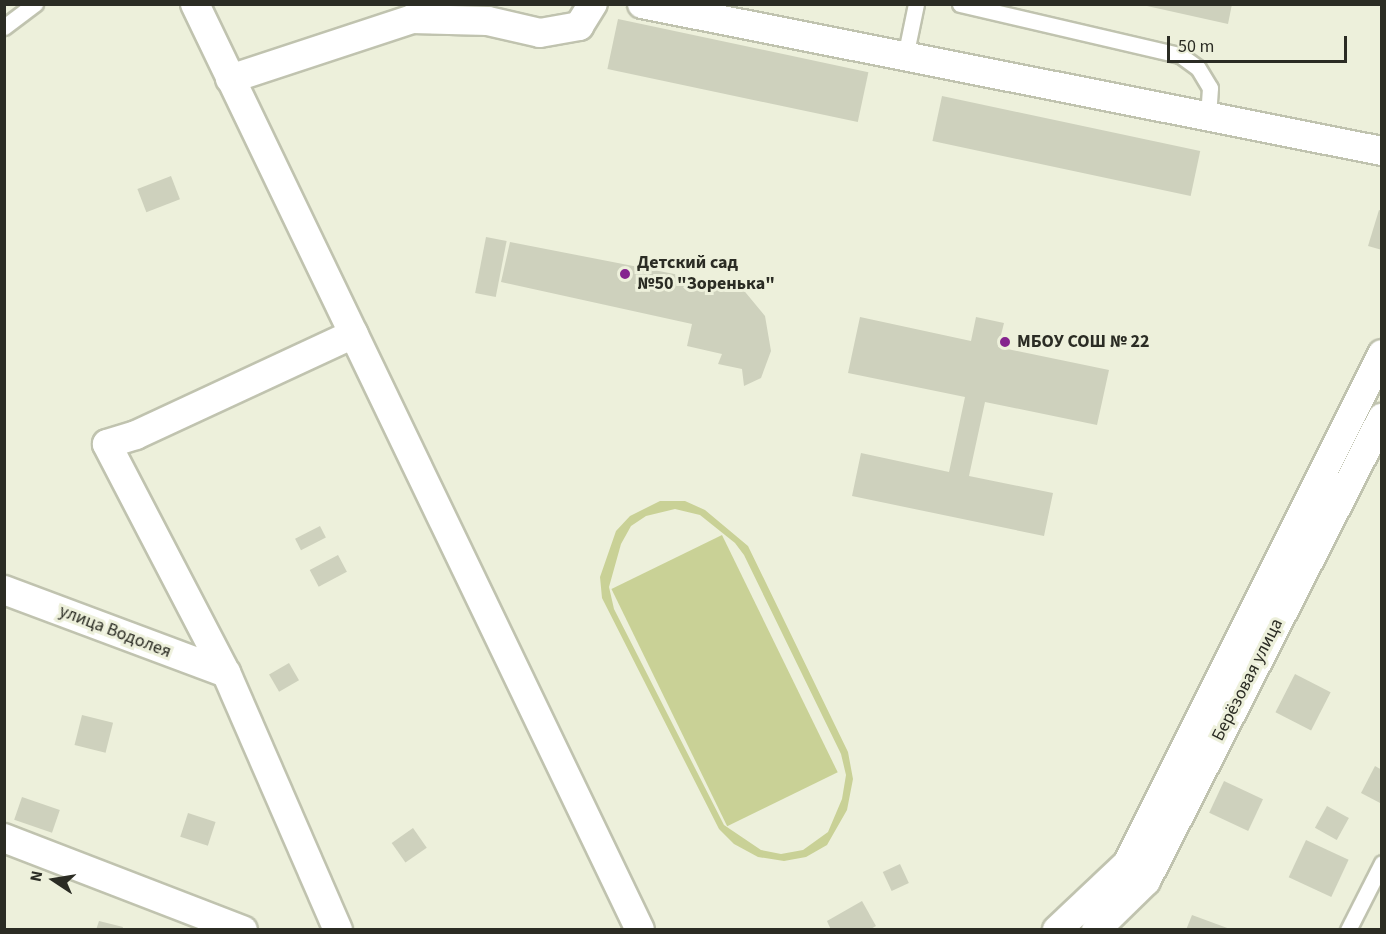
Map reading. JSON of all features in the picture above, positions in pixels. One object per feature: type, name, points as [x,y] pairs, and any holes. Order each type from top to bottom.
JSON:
[{"type":"street","points":[[195,4],[640,930]]},
{"type":"street","points":[[230,79],[412,19],[488,21],[540,33],[579,26],[592,4]]},
{"type":"street","points":[[642,4],[1382,151]]},
{"type":"street","points":[[338,930],[225,673],[107,444],[136,435],[354,334]]},
{"type":"street","points":[[1057,930],[1127,864],[1382,354]]},
{"type":"street","name":"Берёзовая улица","points":[[1096,930],[1146,881],[1382,417]]},
{"type":"street","name":"улица Водолея","points":[[4,590],[225,673]]},
{"type":"street","points":[[4,838],[243,930]]},
{"type":"lane","points":[[4,27],[35,4]]},
{"type":"lane","points":[[905,57],[916,4]]},
{"type":"lane","points":[[960,4],[1180,55],[1198,68],[1210,88],[1208,117]]},
{"type":"lane","points":[[1348,930],[1382,863]]},
{"type":"green space","points":[[660,501],[685,501],[705,510],[748,546],[848,752],[853,779],[847,810],[827,845],[806,857],[784,861],[758,857],[734,844],[719,829],[602,598],[600,577],[616,531],[630,516]],"holes":[[[675,509],[700,515],[735,543],[744,555],[841,754],[846,775],[842,799],[828,832],[803,850],[781,854],[761,850],[724,825],[614,609],[609,587],[621,544],[631,526],[646,516]]]},
{"type":"green space","points":[[722,535],[838,772],[727,826],[611,589]]},
{"type":"building","points":[[1138,4],[1232,4],[1228,24]]},
{"type":"building","points":[[618,19],[868,72],[858,122],[607,69]]},
{"type":"building","points":[[942,96],[1200,151],[1191,196],[932,141]]},
{"type":"building","points":[[171,176],[180,199],[146,212],[137,189]]},
{"type":"building","points":[[1379,210],[1382,211],[1382,250],[1368,246]]},
{"type":"building","points":[[486,237],[507,241],[496,297],[475,293]]},
{"type":"building","points":[[510,242],[741,287],[765,316],[771,351],[761,378],[744,386],[742,369],[718,364],[722,354],[687,346],[692,324],[501,282]]},
{"type":"building","points":[[860,317],[971,341],[976,317],[1004,323],[998,347],[1109,370],[1097,425],[985,402],[969,476],[1053,493],[1044,536],[852,496],[861,453],[949,472],[965,397],[848,373]]},
{"type":"building","points":[[320,526],[326,538],[301,550],[295,539]]},
{"type":"building","points":[[338,555],[347,572],[319,587],[310,570]]},
{"type":"building","points":[[289,663],[299,680],[279,692],[269,674]]},
{"type":"building","points":[[1295,674],[1331,692],[1311,730],[1275,712]]},
{"type":"building","points":[[82,715],[113,723],[106,753],[75,745]]},
{"type":"building","points":[[1375,766],[1382,770],[1382,804],[1361,793]]},
{"type":"building","points":[[1224,781],[1263,799],[1248,831],[1209,813]]},
{"type":"building","points":[[22,797],[60,810],[52,833],[14,820]]},
{"type":"building","points":[[1327,806],[1349,818],[1337,840],[1315,828]]},
{"type":"building","points":[[188,813],[216,822],[208,846],[180,837]]},
{"type":"building","points":[[413,828],[427,848],[405,863],[392,843]]},
{"type":"building","points":[[1306,840],[1349,860],[1331,897],[1289,877]]},
{"type":"building","points":[[900,864],[909,883],[892,891],[883,872]]},
{"type":"building","points":[[862,901],[876,926],[869,930],[831,930],[827,921]]},
{"type":"building","points":[[1192,915],[1230,929],[1230,930],[1186,930]]},
{"type":"building","points":[[99,921],[123,927],[122,930],[96,930]]},
{"type":"place","name":"Детский сад №50 \"Зоренька\"","points":[[625,274]]},
{"type":"place","name":"МБОУ СОШ № 22","points":[[1005,342]]}]
